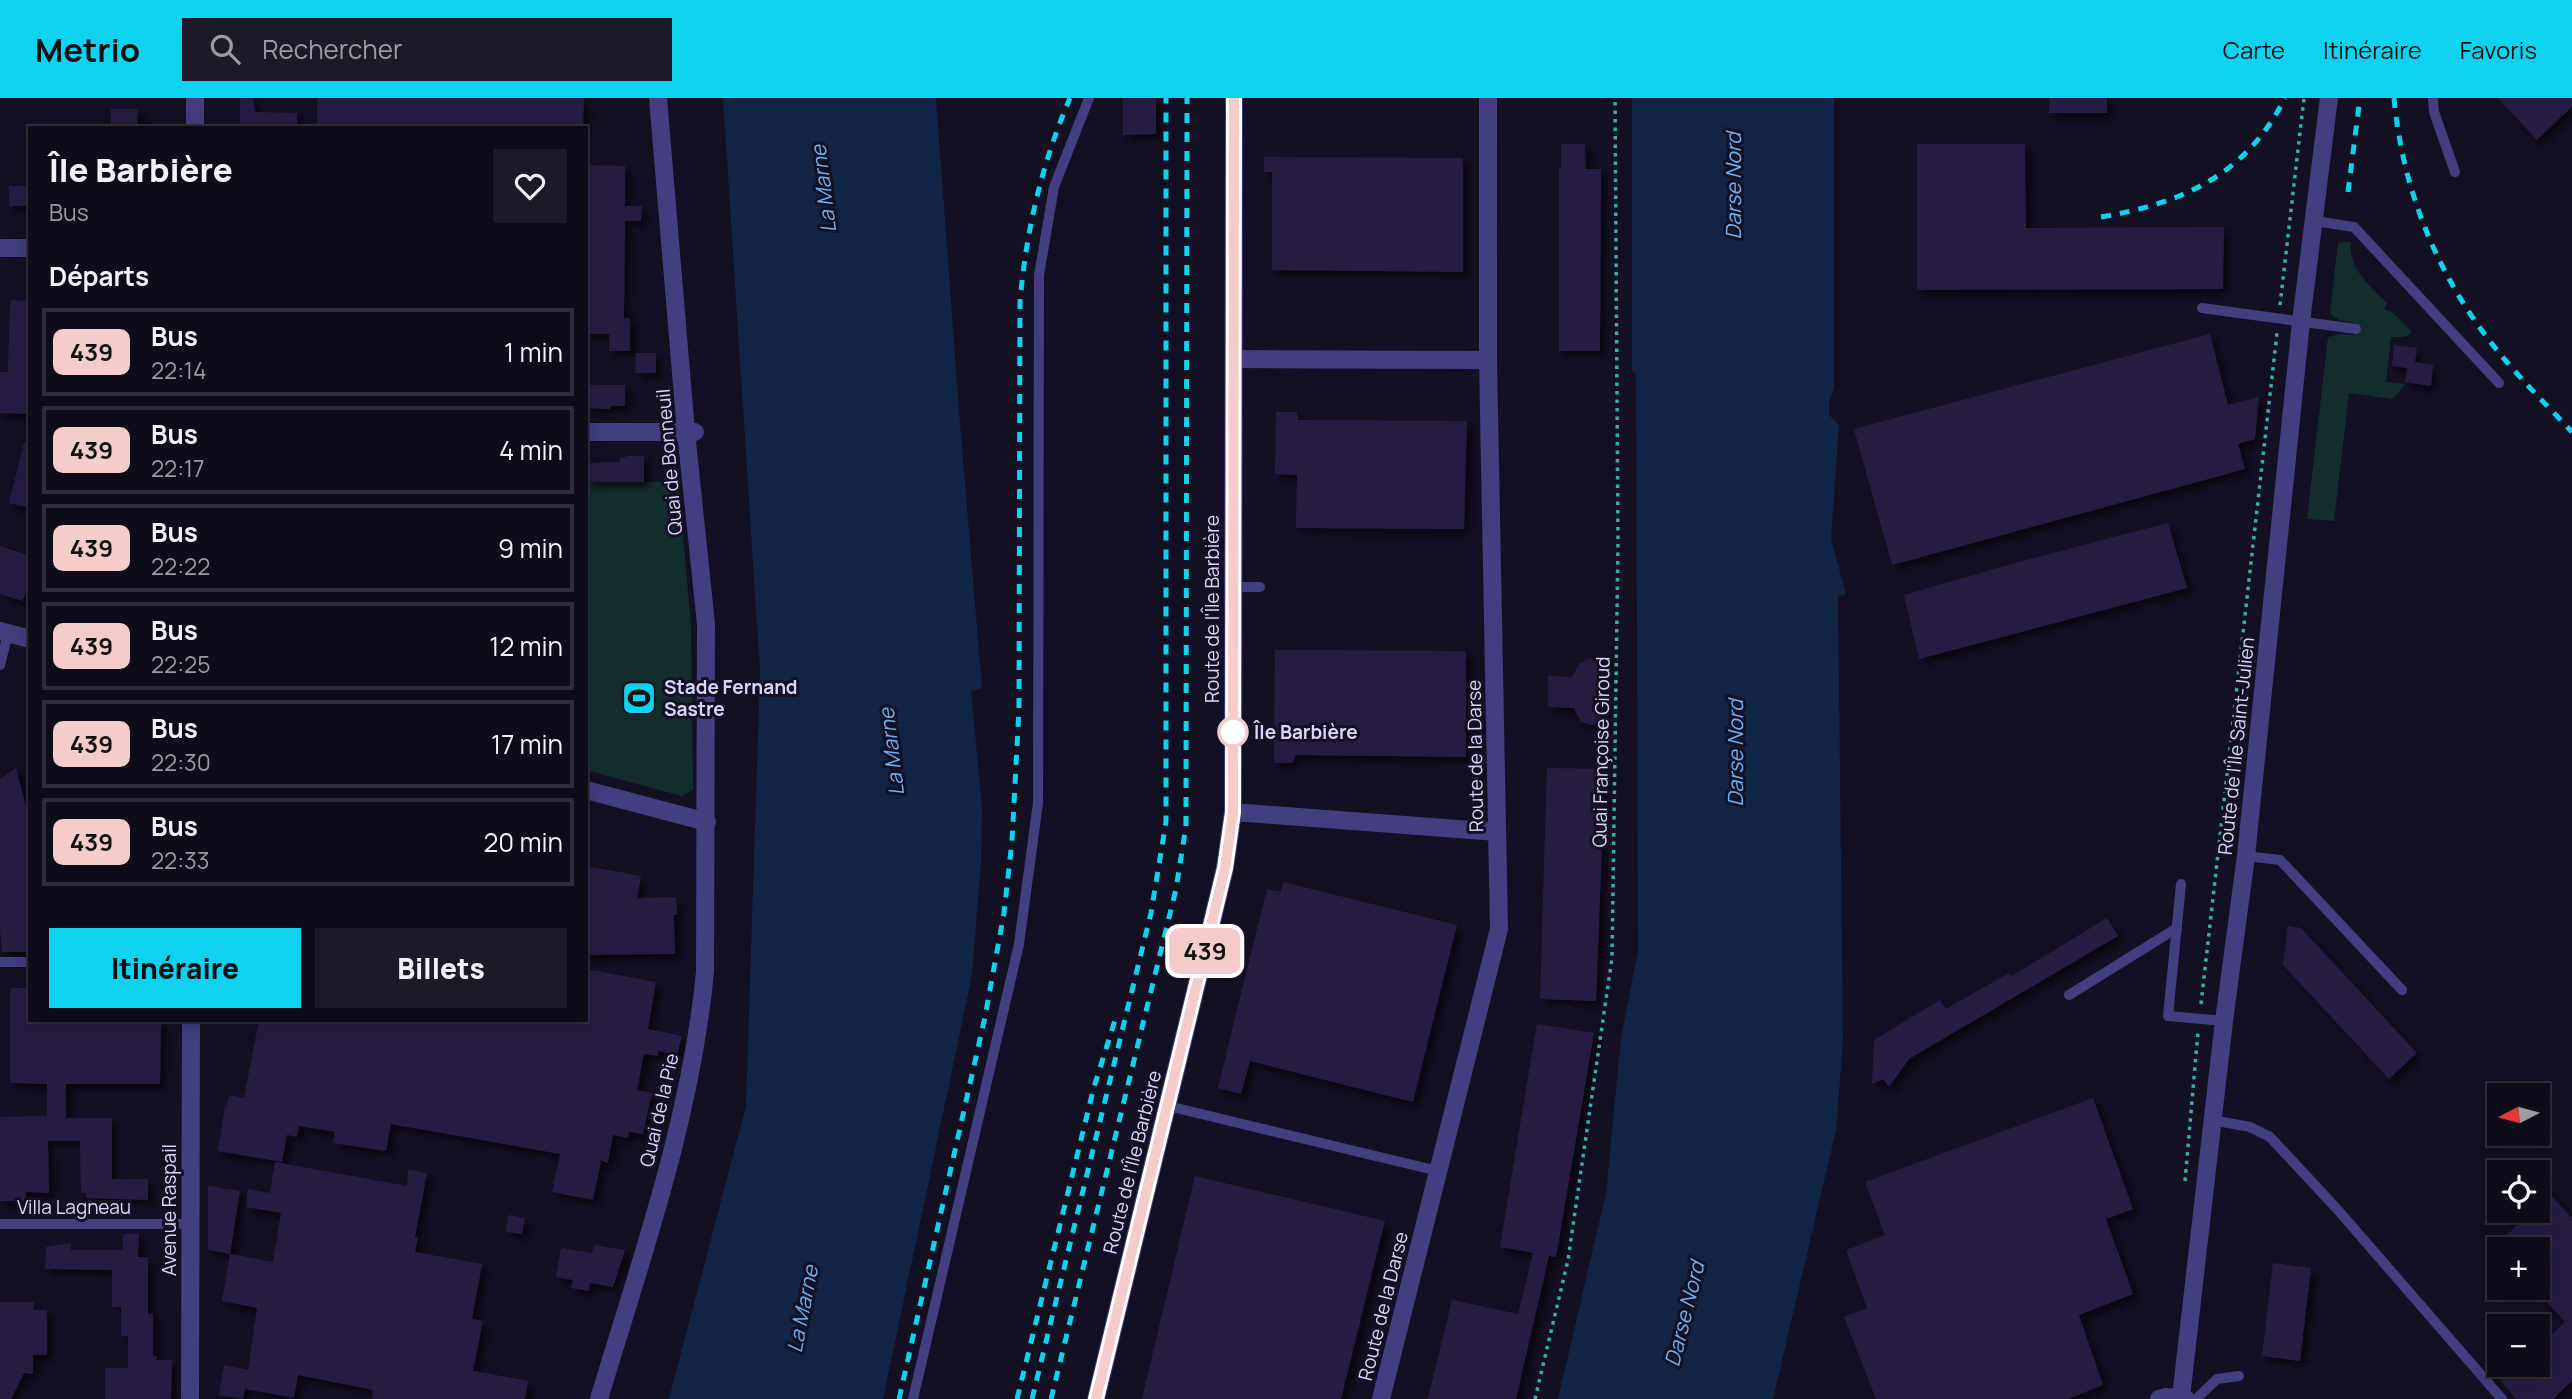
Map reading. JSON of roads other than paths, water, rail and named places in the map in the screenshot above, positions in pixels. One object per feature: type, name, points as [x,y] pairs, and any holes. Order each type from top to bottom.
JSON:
[{"type":"street","points":[[195,98],[195,126]]},
{"type":"street","name":"Quai de Bonneuil","points":[[658,98],[706,624],[707,822]]},
{"type":"street","name":"Route de l'Île Barbière","points":[[1096,1399],[1225,868],[1233,812],[1234,98]]},
{"type":"street","name":"Route de la Darse","points":[[1381,1399],[1499,929],[1488,360],[1488,98]]},
{"type":"street","name":"Route de l'Île Saint-Julien","points":[[2188,1398],[2213,1120],[2246,856],[2301,323],[2329,98]]},
{"type":"street","points":[[0,248],[28,248]]},
{"type":"street","points":[[1234,359],[1488,360]]},
{"type":"street","points":[[588,432],[690,432]]},
{"type":"street","points":[[4,632],[28,638]]},
{"type":"street","points":[[588,791],[707,822]]},
{"type":"street","points":[[1233,812],[1497,832]]},
{"type":"street","name":"Quai de la Pie","points":[[599,1399],[667,1173],[686,1092],[705,972],[707,822]]},
{"type":"street","name":"Avenue Raspail","points":[[190,1399],[191,1022]]},
{"type":"street","points":[[2159,1399],[2188,1398]]},
{"type":"lane","points":[[913,1399],[1019,944],[1038,803],[1039,275],[1054,187],[1089,98]]},
{"type":"lane","points":[[2433,98],[2434,111],[2455,172]]},
{"type":"lane","points":[[2315,221],[2354,227],[2499,383]]},
{"type":"lane","points":[[2202,308],[2356,330]]},
{"type":"lane","points":[[1233,587],[1260,587]]},
{"type":"lane","points":[[0,665],[4,632]]},
{"type":"lane","points":[[2246,856],[2280,860],[2402,990]]},
{"type":"lane","points":[[2181,884],[2168,1016],[2224,1021]]},
{"type":"lane","points":[[2068,995],[2177,928]]},
{"type":"lane","points":[[0,962],[28,962]]},
{"type":"lane","points":[[1168,1106],[1438,1171]]},
{"type":"lane","points":[[2213,1120],[2250,1127],[2270,1138],[2337,1209],[2502,1399]]},
{"type":"lane","name":"Villa Lagneau","points":[[0,1224],[190,1224]]},
{"type":"lane","points":[[2188,1398],[2217,1378],[2239,1376]]},
{"type":"water","name":"La Marne","points":[[723,98],[936,98],[982,688],[971,691],[982,808],[981,862],[972,975],[883,1399],[669,1399],[746,1106],[760,671]]},
{"type":"water","name":"Darse Nord","points":[[1632,98],[1834,98],[1834,389],[1829,400],[1829,415],[1839,425],[1831,540],[1846,594],[1838,596],[1843,1041],[1836,1130],[1773,1399],[1558,1399],[1606,1193],[1621,1039],[1638,950]]},
{"type":"railway","points":[[899,1399],[985,1017],[1004,913],[1012,841],[1019,709],[1020,302],[1026,249],[1043,172],[1070,98]]},
{"type":"railway","points":[[1032,1399],[1151,913],[1166,822],[1166,98]]},
{"type":"railway","points":[[1051,1399],[1176,889],[1186,826],[1187,98]]},
{"type":"railway","points":[[2101,217],[2159,203],[2209,181],[2231,166],[2251,147],[2269,125],[2285,98]]},
{"type":"railway","points":[[2348,192],[2360,98]]},
{"type":"railway","points":[[2394,98],[2398,131],[2413,195],[2424,226],[2452,285],[2499,352],[2572,432]]},
{"type":"railway","points":[[1017,1399],[1094,1087],[1116,1017]]},
{"type":"place","name":"Stade Fernand Sastre","points":[[639,698]]},
{"type":"place","name":"Île Barbière","points":[[1233,732]]}]
